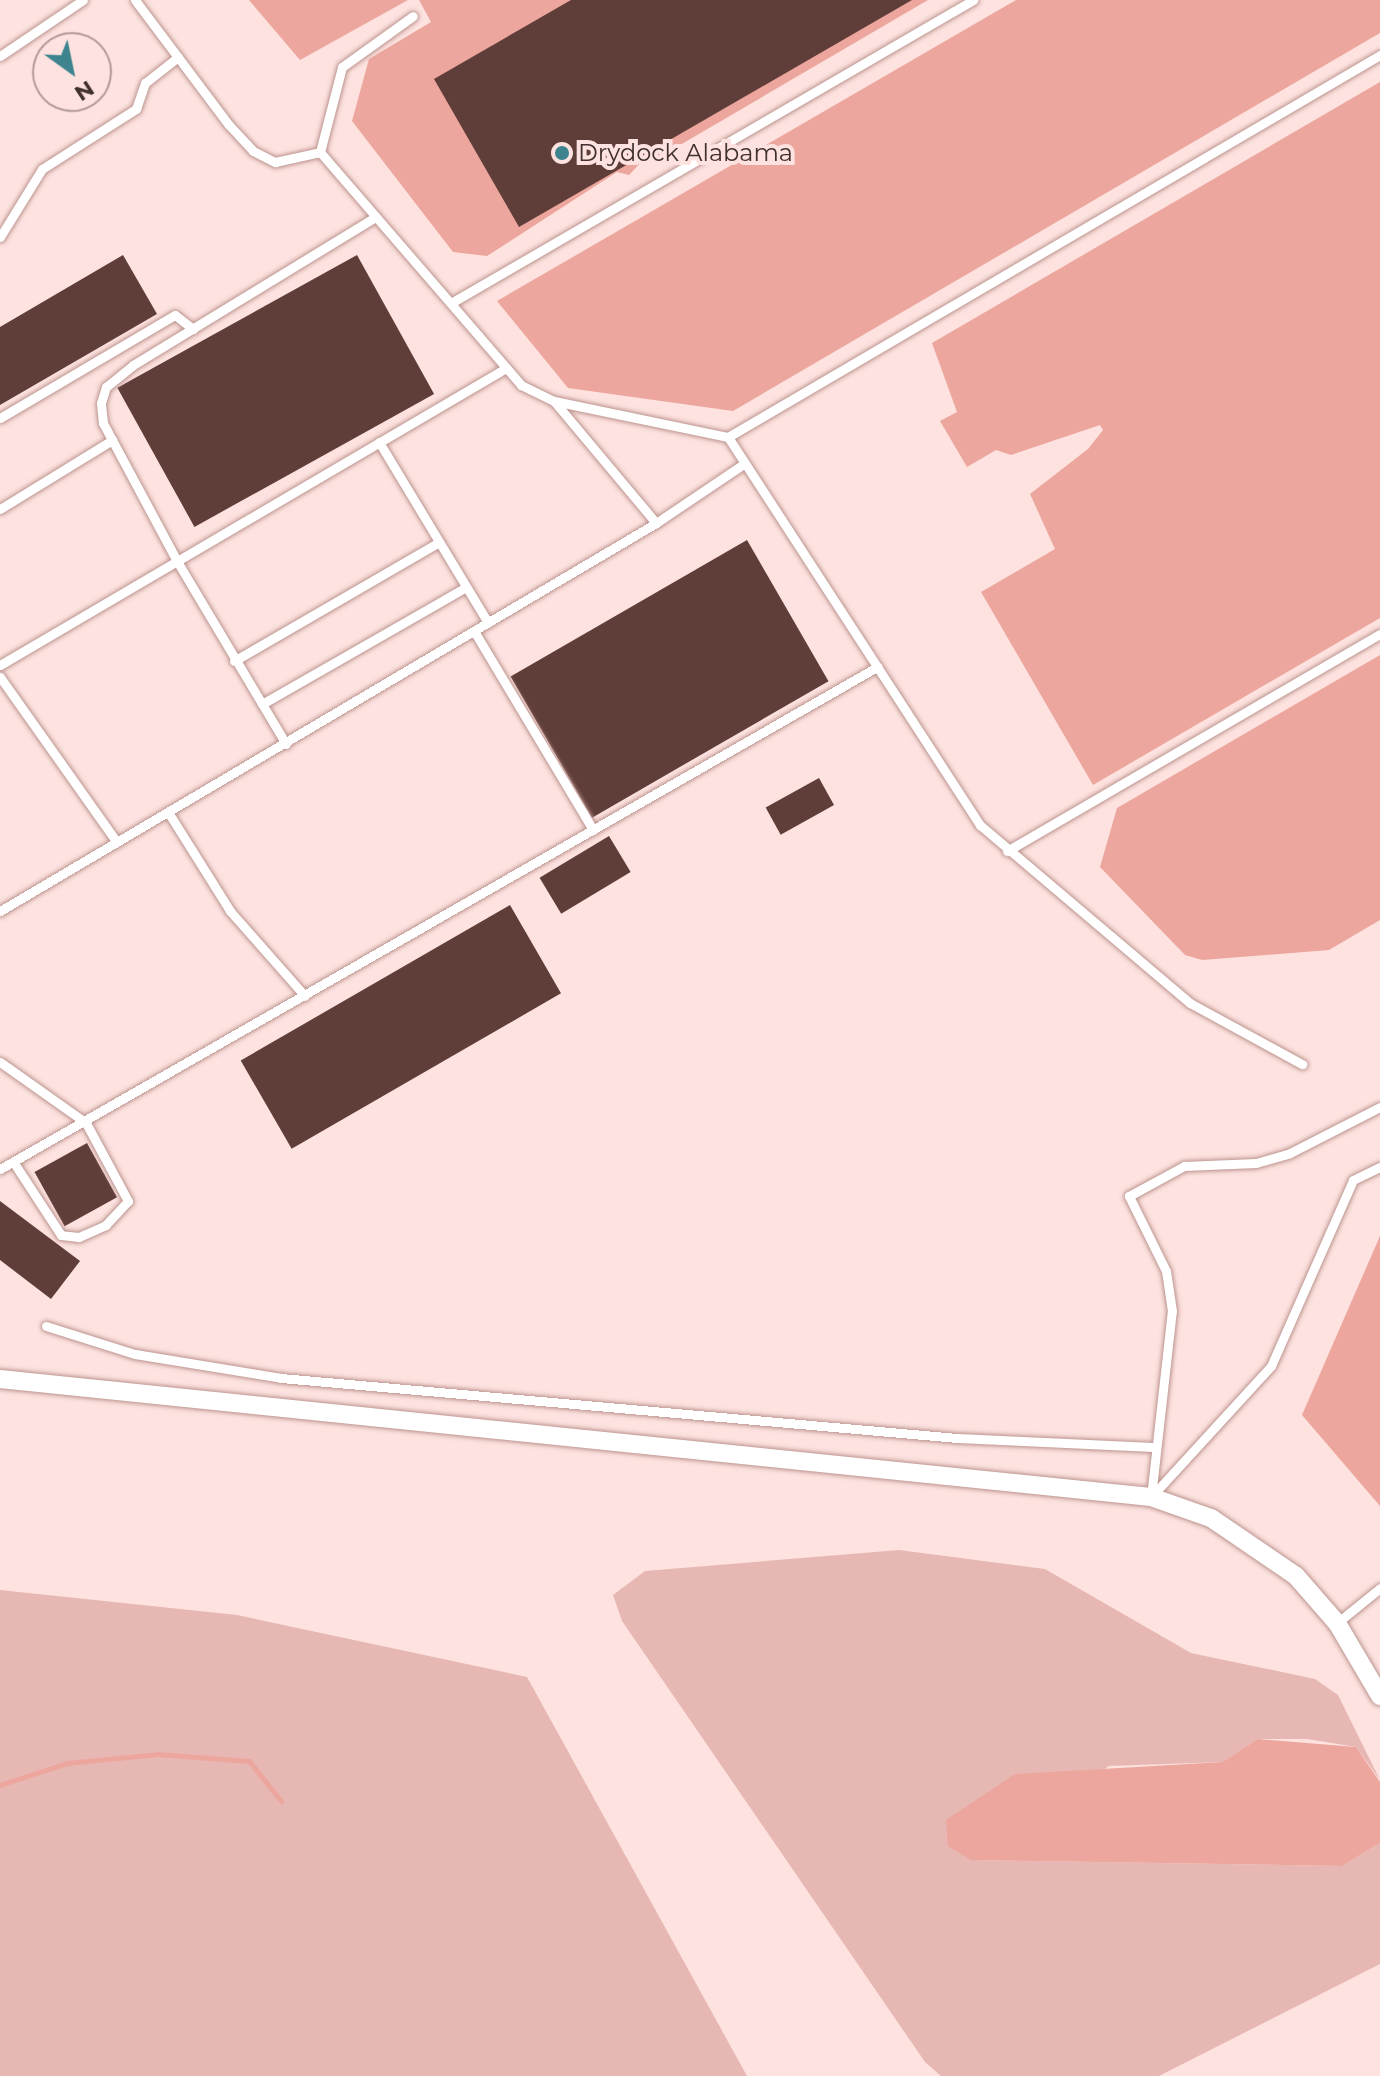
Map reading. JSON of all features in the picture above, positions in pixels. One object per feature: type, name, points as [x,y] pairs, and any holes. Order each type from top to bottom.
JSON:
[{"type":"street","points":[[0,1379],[1151,1497],[1211,1518],[1266,1551],[1337,1623],[1380,1696]]},
{"type":"lane","points":[[0,56],[83,0]]},
{"type":"lane","points":[[135,0],[253,151],[275,162],[320,152]]},
{"type":"lane","points":[[451,303],[973,0]]},
{"type":"lane","points":[[320,152],[342,67],[413,16]]},
{"type":"lane","points":[[320,152],[521,385],[554,401],[728,437],[1380,55]]},
{"type":"lane","points":[[0,237],[42,169],[136,109],[145,83],[178,57]]},
{"type":"lane","points":[[286,744],[177,561],[112,440],[101,403],[106,387],[193,329],[375,217]]},
{"type":"lane","points":[[0,418],[175,315],[193,329]]},
{"type":"lane","points":[[0,665],[506,368]]},
{"type":"lane","points":[[554,401],[656,523]]},
{"type":"lane","points":[[728,437],[980,825],[1007,851],[1209,1017],[1302,1064]]},
{"type":"lane","points":[[0,509],[112,440]]},
{"type":"lane","points":[[379,442],[488,623]]},
{"type":"lane","points":[[0,911],[656,523],[745,463]]},
{"type":"lane","points":[[234,661],[439,542]]},
{"type":"lane","points":[[262,704],[466,587]]},
{"type":"lane","points":[[474,631],[593,830]]},
{"type":"lane","points":[[1007,851],[1380,634]]},
{"type":"lane","points":[[0,1169],[86,1123],[877,667]]},
{"type":"lane","points":[[0,677],[117,842]]},
{"type":"lane","points":[[168,812],[230,911],[305,996]]},
{"type":"lane","points":[[0,1062],[86,1123],[128,1201],[106,1225],[79,1237],[61,1235],[14,1163]]},
{"type":"lane","points":[[1151,1497],[1154,1447],[1172,1311],[1166,1271],[1129,1196],[1184,1166],[1256,1163],[1290,1153],[1380,1107]]},
{"type":"lane","points":[[1151,1497],[1271,1366],[1353,1180],[1380,1167]]},
{"type":"lane","points":[[46,1326],[135,1354],[281,1378],[957,1438],[1154,1447]]},
{"type":"lane","points":[[1337,1623],[1380,1588]]},
{"type":"shaded area","points":[[249,0],[408,0],[300,60]]},
{"type":"shaded area","name":"Drydock Alabama","points":[[419,0],[928,0],[651,162],[643,160],[629,175],[617,172],[487,256],[453,252],[352,121],[369,59],[431,22]]},
{"type":"shaded area","points":[[1016,0],[1380,0],[1380,33],[733,411],[568,388],[497,301]]},
{"type":"shaded area","points":[[1380,82],[1380,618],[1093,785],[981,592],[1055,549],[1030,494],[1088,449],[1103,430],[1100,425],[1011,455],[996,450],[967,467],[940,421],[957,412],[932,343]]},
{"type":"shaded area","points":[[1380,655],[1380,920],[1329,950],[1202,960],[1185,955],[1100,867],[1117,808]]},
{"type":"shaded area","points":[[1380,1236],[1380,1506],[1302,1415]]},
{"type":"shaded area","points":[[899,1550],[1045,1569],[1191,1653],[1315,1679],[1338,1695],[1380,1780],[1356,1747],[1307,1739],[1258,1739],[1224,1762],[1109,1766],[972,1860],[1342,1866],[1380,1843],[1380,1964],[1159,2076],[941,2076],[925,2062],[622,1621],[613,1595],[645,1571]]},
{"type":"shaded area","points":[[0,1590],[237,1615],[527,1677],[747,2076],[0,2076]]},
{"type":"shaded area","points":[[1258,1739],[1356,1747],[1380,1782],[1380,1843],[1342,1866],[971,1860],[948,1846],[946,1820],[1015,1774],[1223,1762]]},
{"type":"building","name":"Drydock Alabama","points":[[571,0],[912,0],[519,227],[434,79]]},
{"type":"building","points":[[123,255],[157,314],[0,405],[0,327]]},
{"type":"building","points":[[357,255],[434,394],[194,527],[117,388]]},
{"type":"building","points":[[747,540],[828,681],[592,818],[511,676]]},
{"type":"building","points":[[819,778],[834,805],[781,835],[766,808]]},
{"type":"building","points":[[609,836],[631,872],[561,914],[540,878]]},
{"type":"building","points":[[510,905],[561,993],[292,1149],[241,1060]]},
{"type":"building","points":[[87,1143],[117,1197],[65,1226],[35,1172]]},
{"type":"building","points":[[0,1201],[80,1261],[51,1299],[0,1260]]},
{"type":"waterway","points":[[0,1785],[67,1763],[158,1754],[249,1761],[281,1801]]},
{"type":"place","name":"Drydock Alabama","points":[[562,153]]}]
